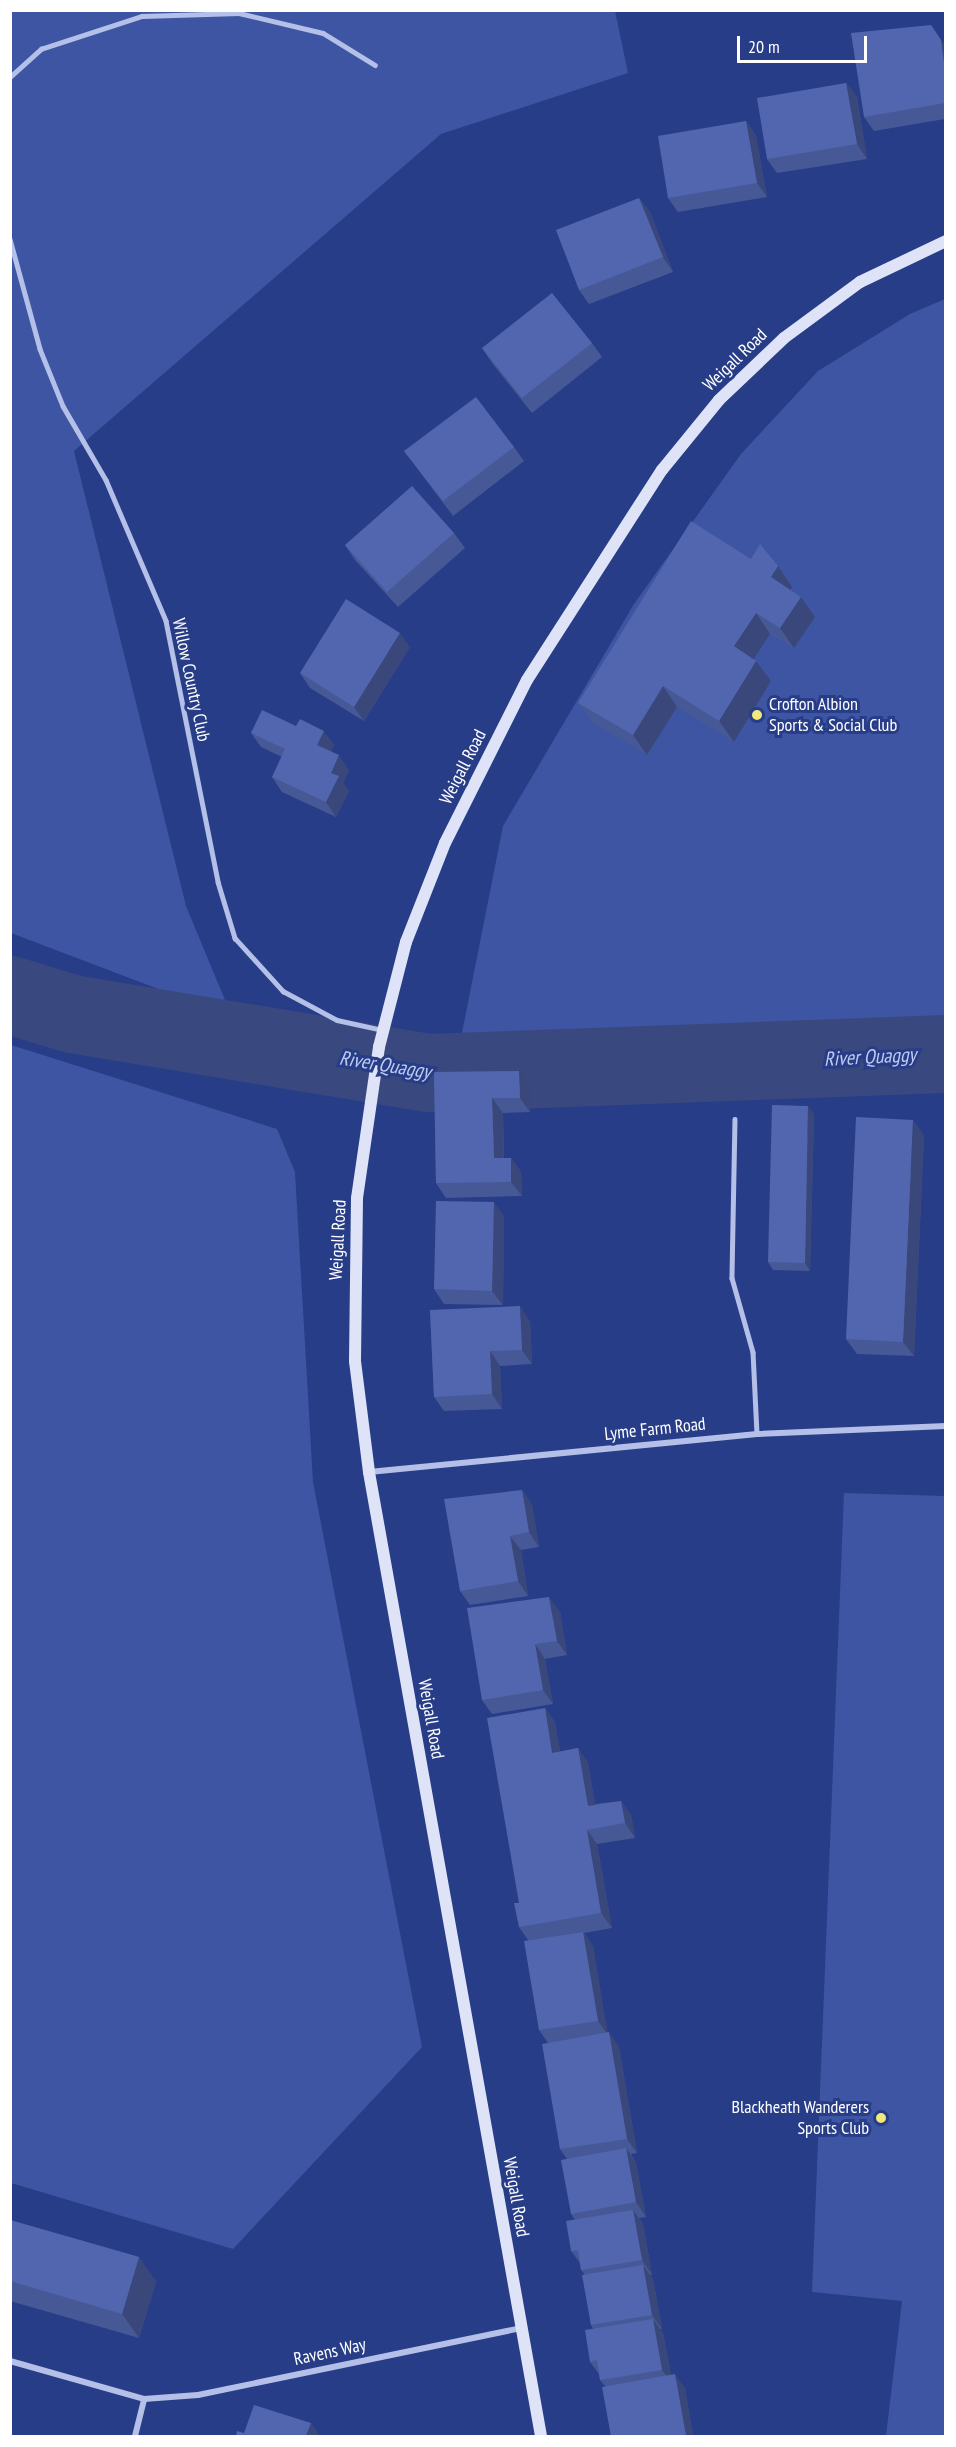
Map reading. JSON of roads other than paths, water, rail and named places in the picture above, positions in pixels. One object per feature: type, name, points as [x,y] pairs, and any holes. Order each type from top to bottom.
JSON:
[{"type":"street","name":"Weigall Road","points":[[541,2436],[369,1472],[355,1360],[353,1280],[379,1047],[406,942],[445,843],[527,680],[662,470],[719,400],[784,338],[860,282],[945,241]]},
{"type":"street","name":"Lyme Farm Road","points":[[369,1472],[757,1434],[945,1426]]},
{"type":"street","name":"Ravens Way","points":[[10,2361],[144,2399],[198,2395],[522,2328]]},
{"type":"street","points":[[135,2436],[144,2399]]},
{"type":"lane","points":[[10,77],[41,49],[142,15],[239,13],[322,33],[375,65]]},
{"type":"lane","name":"Willow Country Club","points":[[10,239],[55,387],[106,480],[166,621],[218,882],[235,938],[283,991],[337,1020],[383,1030]]},
{"type":"lane","points":[[735,1119],[732,1278],[753,1352],[757,1434]]},
{"type":"waterway","name":"River Quaggy","points":[[10,995],[72,1014],[430,1073],[946,1054]]},
{"type":"place","name":"Crofton Albion Sports & Social Club","points":[[757,715]]},
{"type":"place","name":"Blackheath Wanderers Sports Club","points":[[881,2118]]}]
